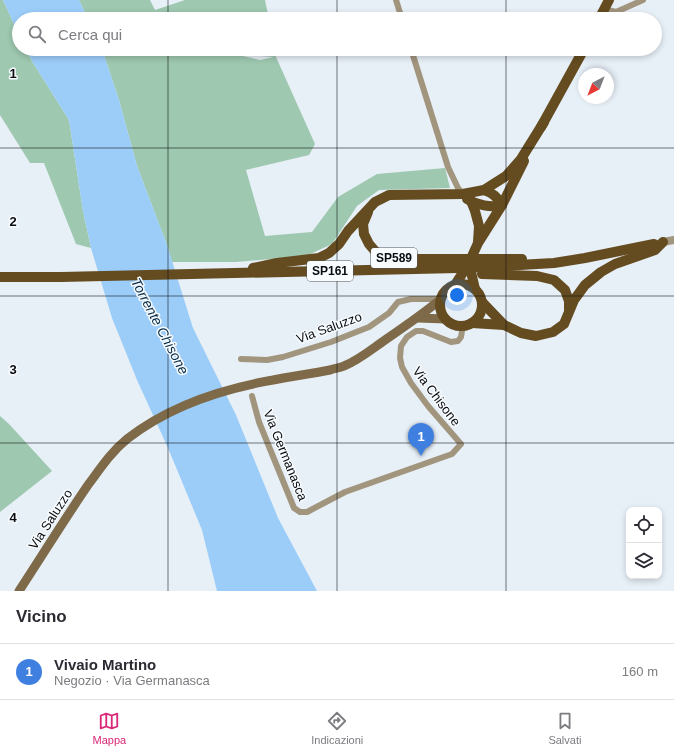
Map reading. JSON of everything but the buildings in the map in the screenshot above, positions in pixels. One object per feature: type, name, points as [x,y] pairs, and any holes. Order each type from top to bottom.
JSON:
[{"type":"main road","points":[[602,12],[609,0]]},
{"type":"main road","points":[[455,285],[462,266],[502,205],[544,122],[580,56]]},
{"type":"main road","points":[[231,273],[277,263],[319,258],[330,252],[339,244],[348,231],[375,202],[389,195],[463,194],[484,190],[506,176],[521,159],[544,122]]},
{"type":"main road","points":[[484,190],[492,193],[502,205]]},
{"type":"main road","points":[[463,194],[471,201],[492,207],[502,205]]},
{"type":"main road","points":[[471,201],[479,226],[478,243]]},
{"type":"main road","name":"SP589","points":[[369,208],[363,224],[364,234],[369,244],[385,257],[462,266]]},
{"type":"main road","points":[[462,266],[482,302],[504,325],[520,333],[536,336],[553,332],[564,324],[574,300],[585,285],[601,272],[615,264],[655,250],[663,242]]},
{"type":"main road","name":"SP161","points":[[0,277],[429,269],[462,266],[484,267],[554,263],[605,255],[663,242]]},
{"type":"main road","points":[[484,267],[554,280],[565,290],[569,301],[569,314]]},
{"type":"main road","points":[[475,289],[462,284],[455,285],[444,293],[441,299],[441,306],[442,313],[446,319],[457,325],[504,325]]},
{"type":"main road","name":"Via Saluzzo","points":[[19,591],[100,468],[119,446],[140,429],[178,408],[243,385],[344,366],[360,358],[418,318],[441,299]]},
{"type":"main road","points":[[467,324],[477,319],[482,308],[482,302]]},
{"type":"main road","points":[[418,318],[446,319]]},
{"type":"street","points":[[396,0],[400,12]]},
{"type":"street","points":[[604,9],[616,12],[643,0]]},
{"type":"street","points":[[413,56],[448,166],[458,188],[463,194]]},
{"type":"street","name":"SP161","points":[[663,242],[674,240]]},
{"type":"street","name":"Via Saluzzo","points":[[241,359],[267,360],[289,355],[331,342],[369,327],[389,313],[398,302],[411,298],[441,299]]},
{"type":"street","name":"Via Chisone","points":[[460,444],[411,383],[402,367],[400,358],[401,346],[407,337],[416,331],[422,331],[451,342],[458,341],[461,338],[467,324]]},
{"type":"street","name":"Via Germanasca","points":[[252,396],[259,422],[294,508],[300,512],[306,512],[345,492],[452,454],[460,444]]},
{"type":"green space","points":[[0,0],[3,0],[12,20],[12,56],[30,56],[69,120],[83,211],[91,248],[76,244],[44,163],[30,163],[0,115]]},
{"type":"green space","points":[[79,0],[150,0],[155,10],[185,0],[265,0],[268,12],[85,12]]},
{"type":"green space","points":[[104,56],[243,56],[260,60],[274,57],[261,56],[276,56],[315,144],[309,155],[246,170],[265,236],[312,232],[338,197],[377,174],[445,168],[450,188],[379,190],[357,206],[332,244],[306,256],[236,262],[172,262],[137,166],[119,100]]},
{"type":"green space","points":[[0,416],[52,471],[0,512]]},
{"type":"water","points":[[3,0],[79,0],[85,12],[12,12],[12,20]]},
{"type":"water","name":"Torrente Chisone","points":[[30,56],[104,56],[119,100],[137,166],[167,245],[193,328],[236,415],[278,518],[317,591],[217,591],[202,530],[168,448],[137,380],[112,318],[91,248],[83,211],[69,120]]},
{"type":"place","name":"Vivaio Martino","points":[[421,456]]}]
